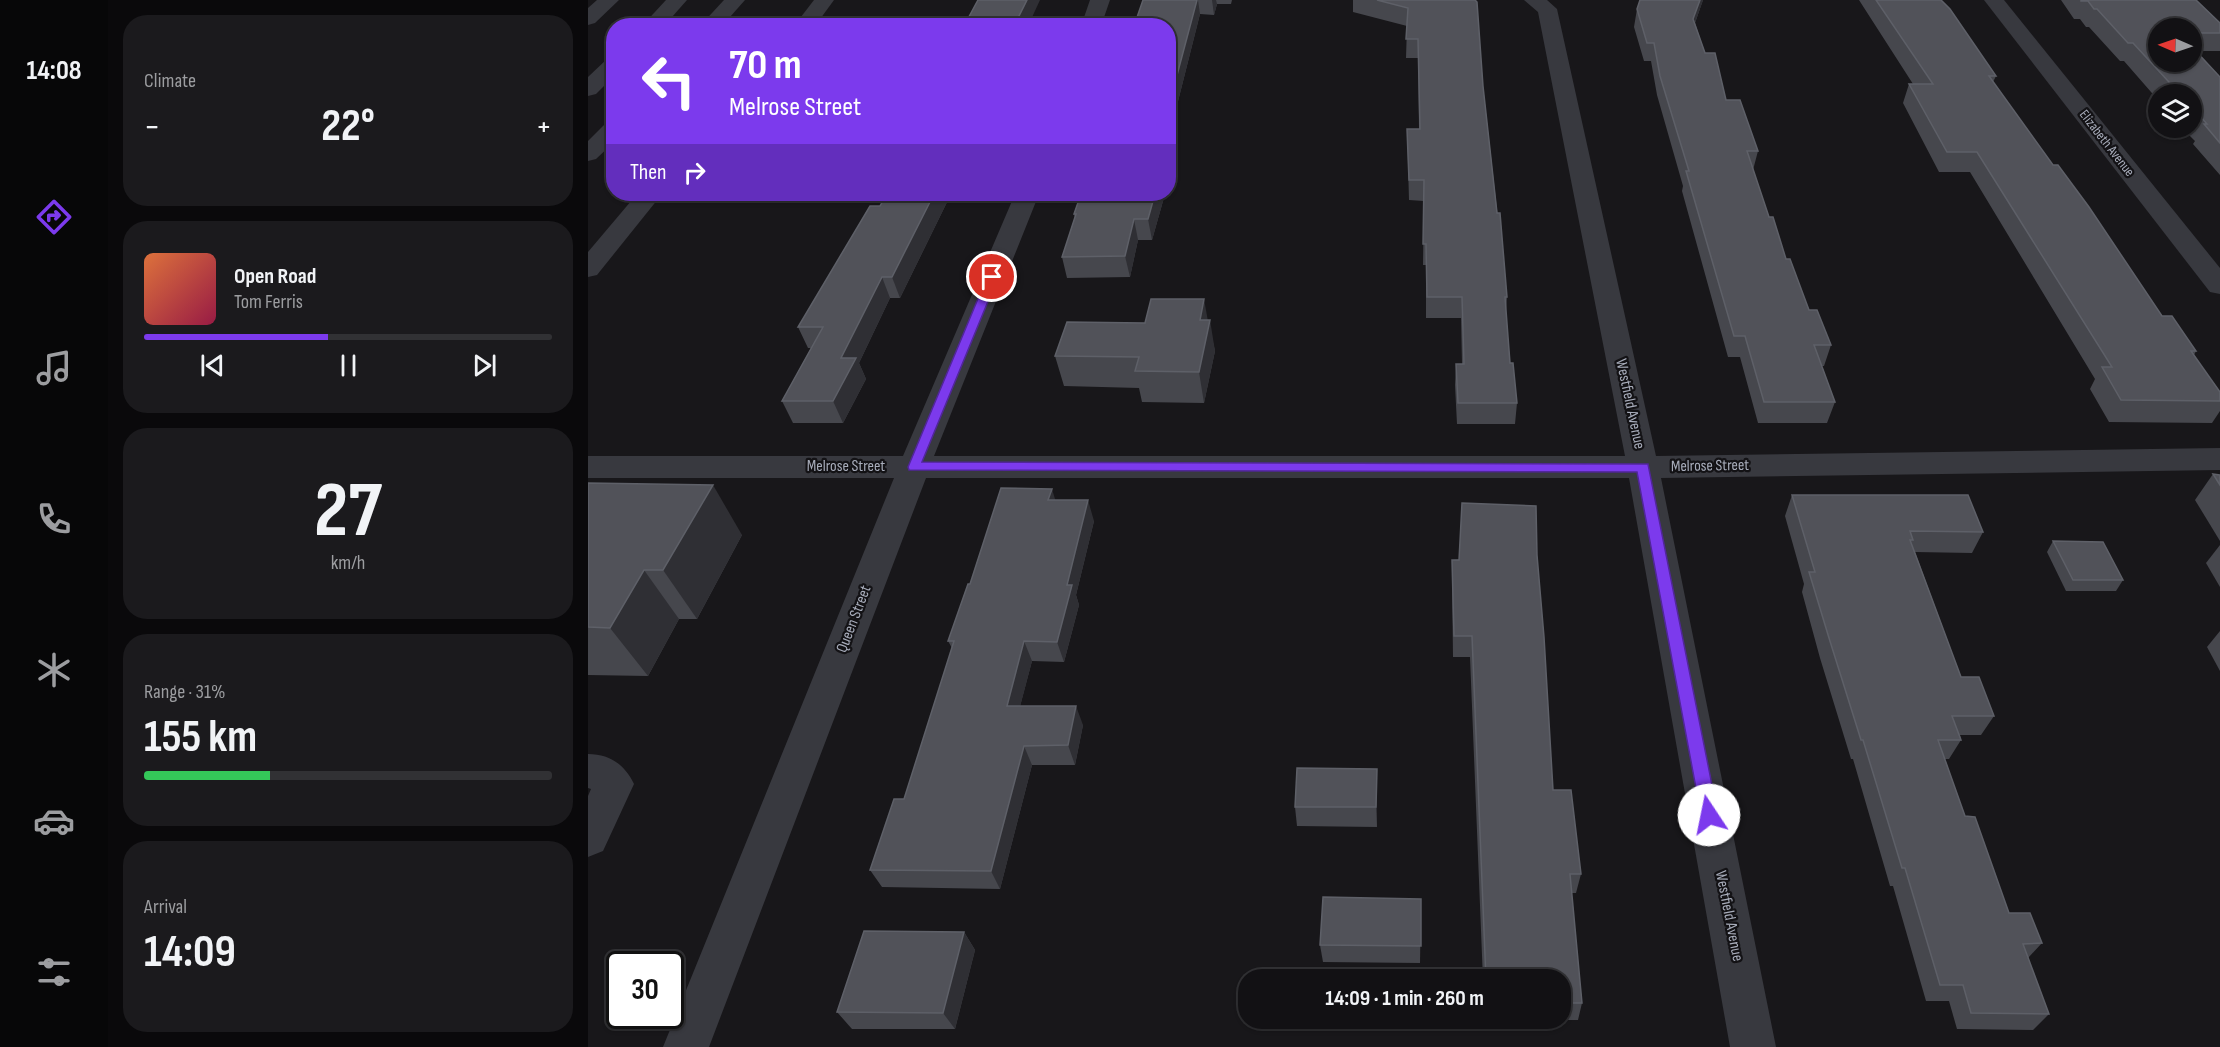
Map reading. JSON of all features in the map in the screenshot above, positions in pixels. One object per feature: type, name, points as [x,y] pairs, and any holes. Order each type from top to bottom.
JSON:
[{"type":"street","points":[[588,19],[609,0]]},
{"type":"street","points":[[660,18],[677,0]]},
{"type":"street","points":[[718,18],[735,0]]},
{"type":"street","points":[[810,18],[824,0]]},
{"type":"street","points":[[1093,18],[1100,0]]},
{"type":"street","name":"Elizabeth Avenue","points":[[1994,0],[2220,286]]},
{"type":"street","name":"Westfield Avenue","points":[[1546,3],[1643,467],[1753,1047]]},
{"type":"street","points":[[588,89],[606,71]]},
{"type":"street","points":[[588,154],[606,136]]},
{"type":"street","points":[[588,268],[644,201]]},
{"type":"street","name":"Queen Street","points":[[686,1047],[914,467],[1024,201]]},
{"type":"street","name":"Melrose Street","points":[[588,466],[1643,467],[2220,459]]},
{"type":"street","points":[[588,771],[599,771],[614,784],[588,838]]},
{"type":"building","points":[[978,0],[1027,0],[1018,18],[968,18]]},
{"type":"building","points":[[1143,0],[1197,0],[1176,79],[1176,18],[1137,18]]},
{"type":"building","points":[[1377,0],[1475,0],[1477,2],[1483,86],[1497,213],[1500,213],[1510,363],[1513,363],[1517,403],[1458,403],[1456,364],[1464,364],[1462,297],[1427,297],[1426,244],[1423,244],[1424,180],[1409,180],[1407,129],[1420,129],[1418,39],[1406,39],[1408,8]]},
{"type":"building","points":[[1640,0],[1700,0],[1693,19],[1705,53],[1715,53],[1726,100],[1740,100],[1758,151],[1747,151],[1769,217],[1773,217],[1786,259],[1790,259],[1809,310],[1817,310],[1831,345],[1814,345],[1835,402],[1764,402],[1745,336],[1734,336],[1686,171],[1689,171],[1660,76],[1654,43],[1647,43],[1637,9]]},
{"type":"building","points":[[1876,0],[1941,0],[1950,9],[1996,76],[1989,76],[2053,165],[2058,165],[2089,207],[2162,316],[2172,316],[2196,351],[2191,351],[2220,392],[2220,401],[2121,400],[2102,367],[2112,367],[1977,152],[1947,152],[1909,84],[1933,84]]},
{"type":"building","points":[[2196,0],[2220,23],[2220,33],[2202,33],[2202,18],[2148,18],[2148,59],[2133,43],[2128,43],[2088,1],[2081,1]]},
{"type":"building","points":[[2202,58],[2220,77],[2220,143],[2202,118],[2202,84],[2171,84],[2160,72],[2202,72]]},
{"type":"building","points":[[883,201],[930,201],[892,277],[882,277],[841,358],[856,358],[833,401],[782,401],[823,327],[798,327],[870,206],[880,206]]},
{"type":"building","points":[[1079,201],[1153,201],[1148,219],[1134,219],[1125,256],[1062,257],[1076,214],[1074,214]]},
{"type":"building","points":[[1151,299],[1204,299],[1200,320],[1210,320],[1199,372],[1135,371],[1139,357],[1055,356],[1067,322],[1145,323]]},
{"type":"building","points":[[2213,474],[2220,475],[2220,485]]},
{"type":"building","points":[[588,483],[713,485],[663,570],[644,570],[610,628],[588,627]]},
{"type":"building","points":[[1001,488],[1052,489],[1048,500],[1088,500],[1067,585],[1072,585],[1057,642],[1024,641],[1007,706],[1076,706],[1068,745],[1024,746],[991,871],[870,870],[894,799],[904,799],[954,641],[948,641],[968,584],[970,584]]},
{"type":"building","points":[[1792,495],[1968,495],[1983,532],[1910,531],[1913,540],[1910,540],[1961,677],[1979,677],[1994,716],[1952,716],[1961,740],[1938,740],[1965,816],[1975,817],[2009,913],[2030,913],[2042,943],[2023,944],[2049,1014],[1971,1013],[1963,985],[1940,985],[1905,868],[1902,868],[1809,572],[1815,572]]},
{"type":"building","points":[[1462,503],[1536,506],[1537,555],[1553,790],[1571,790],[1581,874],[1570,874],[1582,1003],[1571,1003],[1571,969],[1486,969],[1472,636],[1454,636],[1452,560],[1459,560]]},
{"type":"building","points":[[2053,541],[2103,542],[2123,580],[2073,580]]},
{"type":"building","points":[[1297,768],[1377,769],[1376,807],[1295,807]]},
{"type":"building","points":[[1323,897],[1421,899],[1421,946],[1320,945]]},
{"type":"building","points":[[864,931],[964,932],[943,1013],[837,1012]]},
{"type":"route","points":[[992,277],[914,467],[1643,467],[1709,815]]}]
